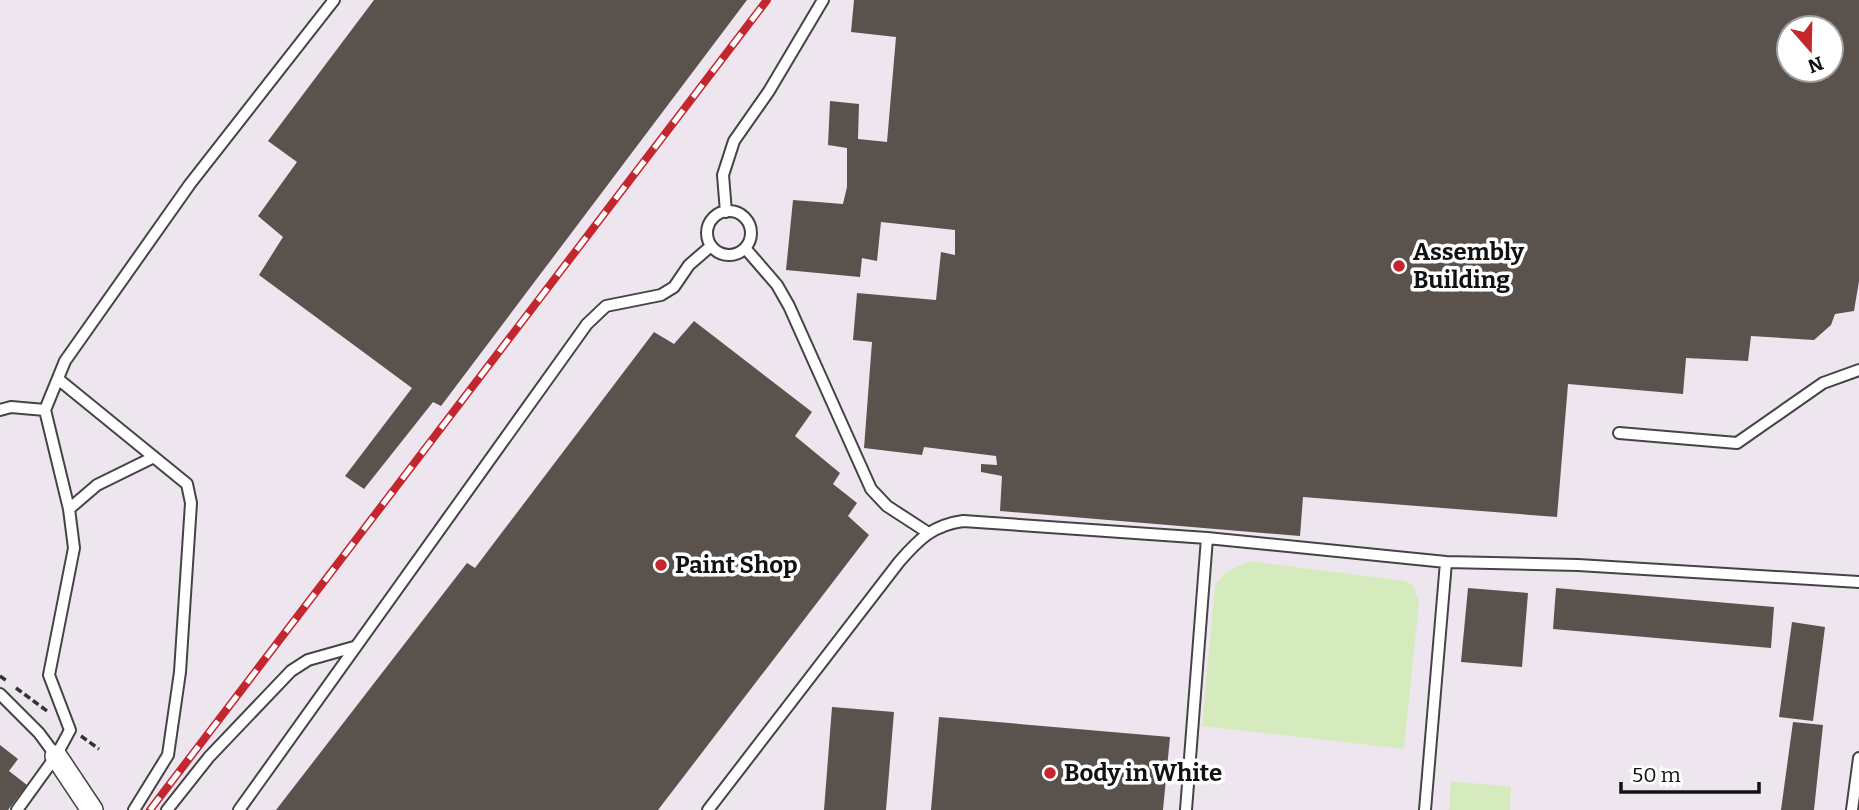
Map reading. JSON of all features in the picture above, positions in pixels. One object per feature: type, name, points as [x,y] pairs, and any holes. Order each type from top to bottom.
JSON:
[{"type":"street","points":[[56,756],[92,810]]},
{"type":"lane","points":[[17,810],[56,756],[69,730],[49,675],[74,548],[69,509],[45,410],[65,361],[190,184],[334,0]]},
{"type":"lane","points":[[726,212],[723,175],[734,141],[769,91],[822,0]]},
{"type":"lane","points":[[726,212],[739,214],[748,223],[750,236],[745,248],[727,255],[711,246],[707,236],[709,225],[715,216],[726,212]]},
{"type":"lane","points":[[239,810],[587,324],[606,306],[661,295],[674,287],[689,265],[711,246]]},
{"type":"lane","points":[[745,248],[764,267],[789,306],[871,489],[887,506],[927,532]]},
{"type":"lane","points":[[1619,433],[1737,443],[1823,383],[1843,373],[1859,370]]},
{"type":"lane","points":[[58,379],[187,484],[190,516],[180,672],[168,755],[134,810]]},
{"type":"lane","points":[[0,410],[11,407],[45,410]]},
{"type":"lane","points":[[69,509],[97,485],[154,457]]},
{"type":"lane","points":[[708,810],[899,562],[927,532],[947,523],[963,521],[1207,538],[1446,562],[1578,565],[1859,582]]},
{"type":"lane","points":[[1186,810],[1207,538]]},
{"type":"lane","points":[[1425,810],[1446,562]]},
{"type":"lane","points":[[167,810],[209,757],[291,671],[308,660],[354,647]]},
{"type":"lane","points":[[0,694],[39,733],[56,756]]},
{"type":"lane","points":[[1852,810],[1859,758]]},
{"type":"shaded area","points":[[0,0],[1859,0],[1859,768],[1854,810],[0,810]]},
{"type":"green space","points":[[1249,561],[1405,581],[1413,585],[1419,603],[1404,749],[1202,726],[1215,585],[1226,572]]},
{"type":"green space","points":[[1451,781],[1511,787],[1510,810],[1449,810]]},
{"type":"building","points":[[374,0],[747,0],[441,406],[433,402],[364,489],[345,476],[412,388],[259,275],[283,237],[258,216],[297,162],[268,141]]},
{"type":"building","name":"Assembly Building","points":[[854,0],[1859,0],[1859,281],[1854,311],[1835,314],[1831,325],[1814,340],[1751,336],[1748,361],[1686,358],[1683,394],[1568,384],[1557,517],[1303,497],[1300,536],[1000,511],[1002,476],[981,472],[981,464],[997,465],[996,456],[924,447],[922,455],[864,448],[872,342],[853,340],[857,293],[936,300],[941,252],[955,255],[955,230],[881,222],[877,261],[862,258],[860,277],[786,270],[793,200],[843,204],[847,187],[847,148],[828,145],[830,101],[859,104],[858,139],[887,142],[896,37],[851,32]]},
{"type":"building","name":"Paint Shop","points":[[694,321],[812,412],[795,436],[840,473],[833,484],[857,503],[848,516],[869,535],[658,810],[276,810],[467,563],[475,568],[654,332],[674,344]]},
{"type":"building","points":[[1468,588],[1528,593],[1522,667],[1461,662]]},
{"type":"building","points":[[1556,588],[1774,607],[1771,648],[1553,629]]},
{"type":"building","points":[[1792,622],[1825,627],[1813,721],[1779,717]]},
{"type":"building","points":[[832,707],[894,712],[886,810],[824,810]]},
{"type":"building","name":"Body in White","points":[[939,717],[1170,737],[1163,810],[931,810]]},
{"type":"building","points":[[1793,722],[1823,725],[1814,810],[1781,810]]},
{"type":"building","points":[[0,745],[18,759],[9,771],[27,785],[8,810],[0,810]]},
{"type":"railway","points":[[150,810],[767,0]]},
{"type":"place","name":"Assembly Building","points":[[1399,266]]},
{"type":"place","name":"Paint Shop","points":[[661,565]]},
{"type":"place","name":"Body in White","points":[[1050,773]]}]
